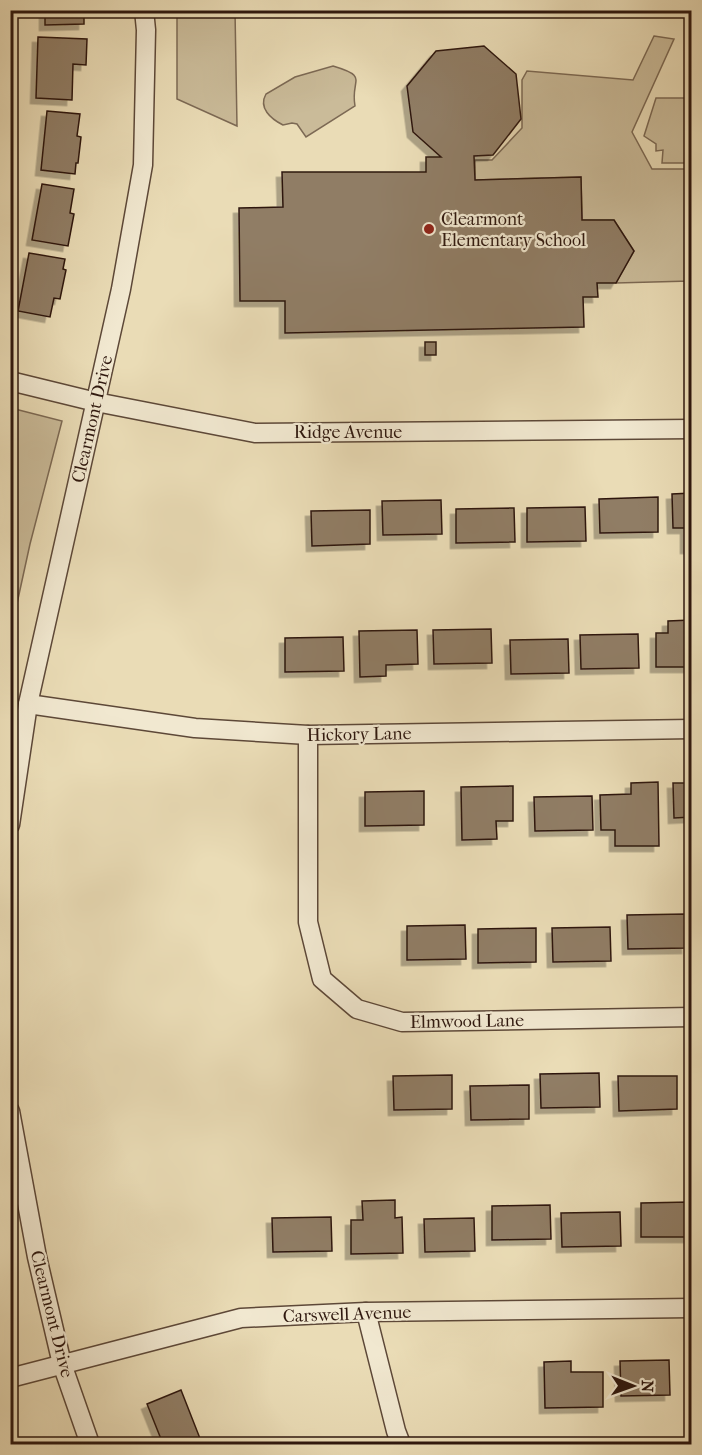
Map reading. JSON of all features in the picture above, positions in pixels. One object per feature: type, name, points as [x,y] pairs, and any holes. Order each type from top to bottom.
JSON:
[{"type":"street","name":"Clearmont Drive","points":[[10,825],[28,704],[121,289],[143,165],[146,30],[144,10]]},
{"type":"street","name":"Ridge Avenue","points":[[10,381],[96,402],[255,433],[692,429]]},
{"type":"street","name":"Hickory Lane","points":[[28,704],[195,728],[308,735],[692,729]]},
{"type":"street","name":"Elmwood Lane","points":[[308,735],[308,922],[322,979],[357,1009],[402,1022],[692,1017]]},
{"type":"street","name":"Clearmont Drive","points":[[10,1111],[37,1257],[62,1364],[90,1444]]},
{"type":"street","name":"Carswell Avenue","points":[[10,1378],[241,1317],[366,1312],[692,1308]]},
{"type":"street","points":[[366,1312],[401,1444]]},
{"type":"shaded area","points":[[177,11],[235,11],[237,126],[177,99]]},
{"type":"shaded area","points":[[654,36],[674,39],[632,132],[652,169],[688,169],[690,281],[616,283],[634,251],[614,220],[582,220],[581,177],[475,180],[475,160],[492,160],[522,128],[522,80],[527,71],[633,80]]},
{"type":"shaded area","points":[[333,66],[355,76],[355,106],[306,137],[297,124],[283,125],[267,112],[264,104],[266,94],[295,77]]},
{"type":"shaded area","points":[[656,98],[686,98],[691,118],[691,163],[662,163],[663,150],[656,151],[656,144],[644,136]]},
{"type":"shaded area","points":[[11,408],[62,421],[30,544],[11,631]]},
{"type":"building","points":[[45,10],[84,10],[84,24],[45,25]]},
{"type":"building","points":[[38,37],[87,39],[86,65],[73,64],[72,100],[36,98]]},
{"type":"building","points":[[484,46],[516,74],[521,119],[493,155],[474,156],[475,180],[581,177],[582,220],[614,220],[634,251],[616,283],[597,283],[598,297],[583,297],[584,327],[285,333],[285,301],[240,301],[239,208],[283,207],[282,172],[426,172],[426,157],[441,157],[413,132],[407,86],[436,51]]},
{"type":"building","points":[[47,111],[80,114],[77,136],[81,137],[75,174],[41,170]]},
{"type":"building","points":[[42,184],[74,189],[70,213],[74,214],[68,246],[32,240]]},
{"type":"building","points":[[29,253],[65,259],[63,269],[66,270],[60,299],[54,298],[50,317],[18,311]]},
{"type":"building","points":[[425,342],[436,342],[436,355],[425,355]]},
{"type":"building","points":[[692,493],[692,548],[686,548],[686,528],[673,528],[672,494]]},
{"type":"building","points":[[658,497],[658,532],[600,533],[599,499]]},
{"type":"building","points":[[441,500],[442,534],[383,535],[382,501]]},
{"type":"building","points":[[585,507],[586,541],[527,542],[527,508]]},
{"type":"building","points":[[514,508],[515,542],[456,543],[456,509]]},
{"type":"building","points":[[370,510],[370,544],[312,546],[311,511]]},
{"type":"building","points":[[691,620],[692,667],[656,667],[656,633],[668,633],[668,621]]},
{"type":"building","points":[[491,629],[492,663],[434,664],[433,630]]},
{"type":"building","points":[[417,630],[418,664],[386,665],[386,676],[360,677],[359,631]]},
{"type":"building","points":[[638,634],[639,668],[581,669],[580,635]]},
{"type":"building","points":[[343,637],[344,671],[285,672],[285,638]]},
{"type":"building","points":[[568,639],[569,673],[511,674],[510,640]]},
{"type":"building","points":[[658,782],[659,846],[615,846],[615,830],[601,830],[600,795],[631,794],[631,783]]},
{"type":"building","points":[[673,783],[692,783],[692,817],[674,818]]},
{"type":"building","points":[[513,786],[513,821],[496,821],[497,839],[462,840],[461,787]]},
{"type":"building","points":[[424,791],[424,825],[365,826],[365,792]]},
{"type":"building","points":[[592,796],[593,830],[535,831],[534,797]]},
{"type":"building","points":[[686,914],[687,948],[628,949],[627,915]]},
{"type":"building","points":[[465,925],[466,959],[407,960],[407,926]]},
{"type":"building","points":[[610,927],[611,961],[553,962],[552,928]]},
{"type":"building","points":[[536,928],[536,962],[478,963],[478,929]]},
{"type":"building","points":[[599,1073],[600,1107],[541,1108],[540,1074]]},
{"type":"building","points":[[452,1075],[452,1109],[394,1110],[393,1076]]},
{"type":"building","points":[[618,1076],[677,1076],[677,1109],[619,1111]]},
{"type":"building","points":[[529,1085],[529,1119],[471,1120],[470,1086]]},
{"type":"building","points":[[395,1200],[395,1218],[402,1217],[403,1253],[351,1254],[351,1220],[363,1220],[362,1201]]},
{"type":"building","points":[[690,1202],[690,1237],[641,1237],[641,1203]]},
{"type":"building","points":[[550,1205],[551,1239],[492,1240],[492,1206]]},
{"type":"building","points":[[620,1212],[621,1246],[562,1247],[561,1213]]},
{"type":"building","points":[[331,1217],[332,1251],[273,1252],[272,1218]]},
{"type":"building","points":[[474,1218],[475,1251],[425,1252],[424,1219]]},
{"type":"building","points":[[669,1360],[670,1395],[621,1396],[620,1361]]},
{"type":"building","points":[[571,1361],[571,1372],[603,1372],[603,1407],[545,1408],[544,1362]]},
{"type":"building","points":[[181,1390],[201,1441],[193,1444],[163,1444],[147,1404]]},
{"type":"place","name":"Clearmont Elementary School","points":[[429,229]]}]
